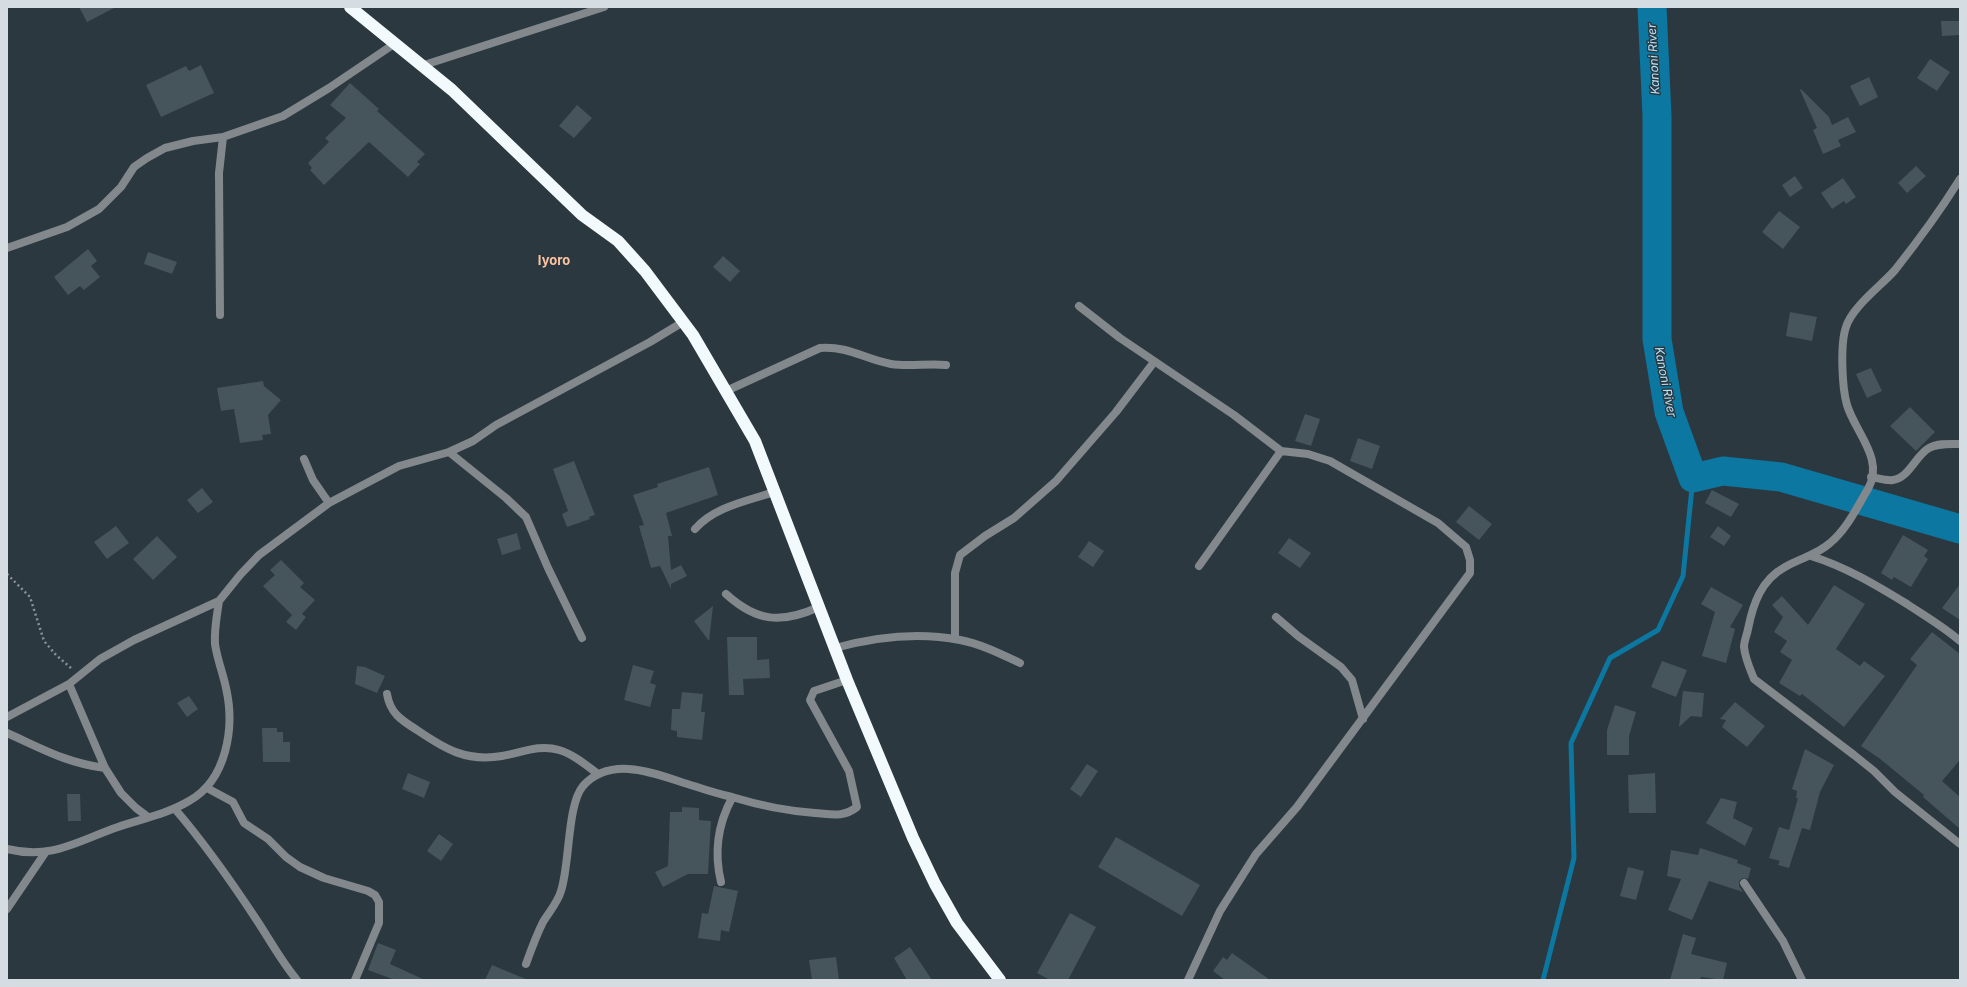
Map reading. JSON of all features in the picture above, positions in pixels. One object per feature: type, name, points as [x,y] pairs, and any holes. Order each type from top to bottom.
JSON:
[{"type":"highway","points":[[350,7],[452,90],[582,215],[618,242],[645,271],[682,322],[693,334],[755,441],[835,648],[913,838],[935,884],[958,923],[1000,980]]},
{"type":"street","points":[[421,66],[604,7]]},
{"type":"street","points":[[7,248],[67,227],[99,209],[121,187],[134,166],[147,158],[166,148],[193,141],[223,137],[283,116],[329,88],[394,44]]},
{"type":"street","points":[[220,314],[219,173],[223,137]]},
{"type":"street","points":[[1960,179],[1925,231],[1894,271],[1852,315],[1846,326],[1843,345],[1847,404],[1856,429],[1869,448],[1874,466],[1870,486],[1845,527],[1831,543],[1811,556],[1785,567],[1767,580],[1756,599],[1744,646],[1747,664],[1754,679],[1859,759],[1895,792],[1960,844]]},
{"type":"street","points":[[1079,306],[1120,338],[1234,415],[1281,451],[1308,454],[1330,461],[1438,523],[1466,547],[1470,560],[1470,573],[1297,807],[1252,860],[1220,911],[1188,980]]},
{"type":"street","points":[[7,717],[69,684],[100,659],[134,640],[219,601],[240,575],[259,555],[329,503],[399,466],[449,452],[473,441],[496,425],[650,342],[682,322]]},
{"type":"street","points":[[726,390],[820,348],[835,347],[893,364],[946,365]]},
{"type":"street","points":[[955,639],[955,573],[960,555],[985,536],[1014,518],[1056,481],[1116,412],[1154,362]]},
{"type":"street","points":[[1871,477],[1894,480],[1905,474],[1920,455],[1930,447],[1942,444],[1960,444]]},
{"type":"street","points":[[1199,566],[1281,451]]},
{"type":"street","points":[[449,452],[506,498],[526,517],[548,568],[567,604],[582,638]]},
{"type":"street","points":[[304,459],[313,480],[329,503]]},
{"type":"street","points":[[695,529],[703,520],[720,510],[774,492]]},
{"type":"street","points":[[1811,556],[1835,564],[1862,578],[1929,618],[1960,641]]},
{"type":"street","points":[[726,594],[740,607],[760,616],[791,617],[819,607]]},
{"type":"street","points":[[7,849],[45,853],[73,845],[103,832],[175,809],[190,801],[207,788],[219,767],[228,740],[230,716],[226,688],[215,643],[219,601]]},
{"type":"street","points":[[1276,617],[1298,636],[1341,667],[1352,680],[1363,719]]},
{"type":"street","points":[[835,648],[860,641],[929,636],[955,639],[990,649],[1020,663]]},
{"type":"street","points":[[526,964],[543,923],[561,893],[568,865],[573,808],[583,786],[598,774],[618,769],[632,769],[658,773],[732,798],[797,812],[840,816],[851,812],[857,807],[849,771],[810,700],[814,691],[848,680]]},
{"type":"street","points":[[69,684],[104,768],[121,793],[136,808],[148,817]]},
{"type":"street","points":[[387,694],[389,706],[402,720],[439,745],[462,755],[473,758],[485,758],[502,756],[529,749],[559,750],[580,761],[598,774]]},
{"type":"street","points":[[7,733],[56,756],[85,766],[104,768]]},
{"type":"street","points":[[207,788],[233,802],[244,823],[268,839],[286,857],[300,867],[324,878],[368,891],[375,895],[379,902],[379,923],[355,980]]},
{"type":"street","points":[[721,882],[718,870],[719,831],[724,812],[732,798]]},
{"type":"street","points":[[175,809],[209,850],[264,930],[285,965],[297,980]]},
{"type":"street","points":[[7,909],[45,853]]},
{"type":"street","points":[[1744,883],[1783,941],[1802,980]]},
{"type":"path","points":[[7,574],[30,598],[39,631],[44,641],[56,655],[80,675]]},
{"type":"building","points":[[79,7],[116,7],[87,22]]},
{"type":"building","points":[[1941,21],[1960,21],[1960,35],[1942,36]]},
{"type":"building","points":[[1930,59],[1950,72],[1937,91],[1917,78]]},
{"type":"building","points":[[201,65],[214,93],[161,117],[146,85],[186,66],[189,71]]},
{"type":"building","points":[[1869,77],[1878,97],[1860,106],[1850,86]]},
{"type":"building","points":[[350,83],[379,109],[377,111],[425,154],[417,162],[420,164],[408,177],[369,142],[324,185],[310,170],[312,168],[308,163],[329,142],[325,138],[346,118],[330,105]]},
{"type":"building","points":[[1801,89],[1829,117],[1832,125],[1848,117],[1856,132],[1838,140],[1841,146],[1823,154],[1813,130],[1817,128],[1800,90]]},
{"type":"building","points":[[577,105],[592,118],[574,138],[559,126]]},
{"type":"building","points":[[1916,166],[1926,176],[1907,193],[1898,183]]},
{"type":"building","points":[[1795,176],[1803,188],[1790,197],[1782,185]]},
{"type":"building","points":[[1843,178],[1856,197],[1846,204],[1844,201],[1832,209],[1821,193]]},
{"type":"building","points":[[1779,211],[1800,227],[1783,249],[1762,232]]},
{"type":"building","points":[[88,249],[97,261],[91,266],[100,277],[84,290],[80,286],[68,295],[54,277]]},
{"type":"building","points":[[148,252],[177,262],[172,274],[144,264]]},
{"type":"building","points":[[723,256],[740,271],[730,282],[713,267]]},
{"type":"building","points":[[1790,312],[1817,317],[1812,341],[1786,336]]},
{"type":"building","points":[[1871,368],[1882,391],[1867,398],[1856,374]]},
{"type":"building","points":[[263,381],[264,386],[281,400],[268,415],[271,434],[262,435],[263,440],[240,443],[234,409],[221,411],[217,388]]},
{"type":"building","points":[[1910,407],[1935,432],[1916,451],[1890,426]]},
{"type":"building","points":[[1305,414],[1320,419],[1311,446],[1295,441]]},
{"type":"building","points":[[1358,438],[1380,446],[1372,469],[1350,461]]},
{"type":"building","points":[[574,461],[595,515],[589,517],[590,519],[567,527],[562,514],[568,511],[553,469]]},
{"type":"building","points":[[709,467],[718,495],[666,513],[672,536],[668,536],[671,570],[681,565],[687,576],[671,584],[671,589],[660,566],[651,568],[639,526],[644,525],[633,495],[658,487],[657,484]]},
{"type":"building","points":[[202,488],[213,502],[198,513],[187,500]]},
{"type":"building","points":[[1712,490],[1739,504],[1731,517],[1705,503]]},
{"type":"building","points":[[1469,506],[1492,524],[1479,540],[1456,522]]},
{"type":"building","points":[[116,526],[129,543],[107,559],[94,542]]},
{"type":"building","points":[[1718,526],[1731,536],[1724,546],[1710,537]]},
{"type":"building","points":[[517,533],[521,549],[502,555],[497,539]]},
{"type":"building","points":[[1903,535],[1928,550],[1924,556],[1928,559],[1911,587],[1894,577],[1892,580],[1881,573]]},
{"type":"building","points":[[157,536],[177,557],[153,580],[133,559]]},
{"type":"building","points":[[1289,538],[1311,553],[1300,568],[1278,553]]},
{"type":"building","points":[[1089,541],[1104,551],[1093,567],[1078,557]]},
{"type":"building","points":[[281,560],[304,583],[300,587],[315,600],[302,614],[306,617],[296,630],[286,622],[292,615],[263,586],[275,575],[270,570]]},
{"type":"building","points":[[1960,584],[1960,620],[1942,608]]},
{"type":"building","points":[[1834,585],[1865,604],[1836,649],[1860,666],[1864,661],[1885,676],[1844,727],[1802,694],[1800,696],[1779,683],[1792,660],[1780,652],[1787,641],[1774,632],[1783,617],[1772,605],[1782,596],[1808,625]]},
{"type":"building","points":[[1711,587],[1743,605],[1730,627],[1735,629],[1726,663],[1702,656],[1715,612],[1701,604]]},
{"type":"building","points":[[713,606],[709,641],[694,621]]},
{"type":"building","points":[[1932,632],[1960,654],[1960,760],[1942,781],[1960,797],[1960,829],[1923,797],[1924,795],[1879,758],[1861,746],[1917,665],[1910,659]]},
{"type":"building","points":[[727,637],[757,637],[757,660],[769,659],[770,678],[743,679],[744,695],[729,695]]},
{"type":"building","points":[[1662,661],[1687,670],[1676,697],[1651,687]]},
{"type":"building","points":[[633,665],[654,671],[650,683],[656,685],[650,707],[624,700]]},
{"type":"building","points":[[357,666],[365,667],[385,676],[377,693],[355,684]]},
{"type":"building","points":[[1683,691],[1704,693],[1702,717],[1691,716],[1679,727]]},
{"type":"building","points":[[682,692],[703,694],[701,712],[705,712],[702,740],[677,737],[677,731],[671,730],[672,709],[680,709]]},
{"type":"building","points":[[189,696],[198,709],[187,717],[177,703]]},
{"type":"building","points":[[1735,702],[1765,726],[1747,747],[1722,727],[1726,720],[1720,719]]},
{"type":"building","points":[[1615,705],[1636,712],[1629,736],[1629,755],[1607,755],[1607,730]]},
{"type":"building","points":[[262,728],[277,728],[277,732],[283,732],[283,742],[290,742],[290,762],[263,762]]},
{"type":"building","points":[[1805,749],[1834,765],[1820,792],[1810,830],[1802,828],[1789,868],[1778,865],[1780,861],[1769,858],[1779,827],[1789,830],[1798,798],[1796,798],[1797,791],[1792,789]]},
{"type":"building","points":[[1087,764],[1098,771],[1081,797],[1070,789]]},
{"type":"building","points":[[408,773],[430,782],[424,798],[402,789]]},
{"type":"building","points":[[1655,773],[1656,813],[1629,813],[1628,775]]},
{"type":"building","points":[[67,794],[80,794],[81,821],[68,821]]},
{"type":"building","points":[[1721,798],[1737,802],[1733,818],[1753,828],[1745,846],[1706,823]]},
{"type":"building","points":[[682,807],[699,808],[699,820],[711,821],[708,874],[688,874],[663,887],[655,872],[668,866],[670,812],[682,812]]},
{"type":"building","points":[[439,834],[453,844],[441,861],[427,851]]},
{"type":"building","points":[[1116,837],[1200,885],[1182,916],[1098,867]]},
{"type":"building","points":[[1700,848],[1738,860],[1737,863],[1751,868],[1748,879],[1743,878],[1739,881],[1739,886],[1743,892],[1709,881],[1692,920],[1668,910],[1681,879],[1667,876],[1671,850],[1698,855]]},
{"type":"building","points":[[1628,867],[1644,871],[1636,900],[1620,896]]},
{"type":"building","points":[[714,886],[738,891],[729,932],[721,930],[720,941],[698,938],[702,913],[708,914]]},
{"type":"building","points":[[1070,913],[1096,927],[1068,980],[1050,980],[1037,973]]},
{"type":"building","points":[[1683,934],[1696,938],[1691,954],[1727,963],[1723,980],[1701,977],[1700,980],[1670,980]]},
{"type":"building","points":[[378,943],[396,950],[390,964],[425,980],[395,980],[368,970]]},
{"type":"building","points":[[910,947],[932,980],[907,980],[894,958]]},
{"type":"building","points":[[1232,953],[1270,980],[1225,980],[1213,971],[1223,957],[1227,960]]},
{"type":"building","points":[[836,957],[839,980],[812,980],[809,960]]},
{"type":"building","points":[[492,965],[528,980],[485,980]]},
{"type":"waterway","name":"Kanoni River","points":[[1652,7],[1657,116],[1657,339],[1669,412],[1693,478],[1723,471],[1781,477],[1960,529]]},
{"type":"waterway","points":[[1543,980],[1574,858],[1571,743],[1610,658],[1658,630],[1683,576],[1693,478]]},
{"type":"district","name":"Iyoro","points":[[554,261]]}]
